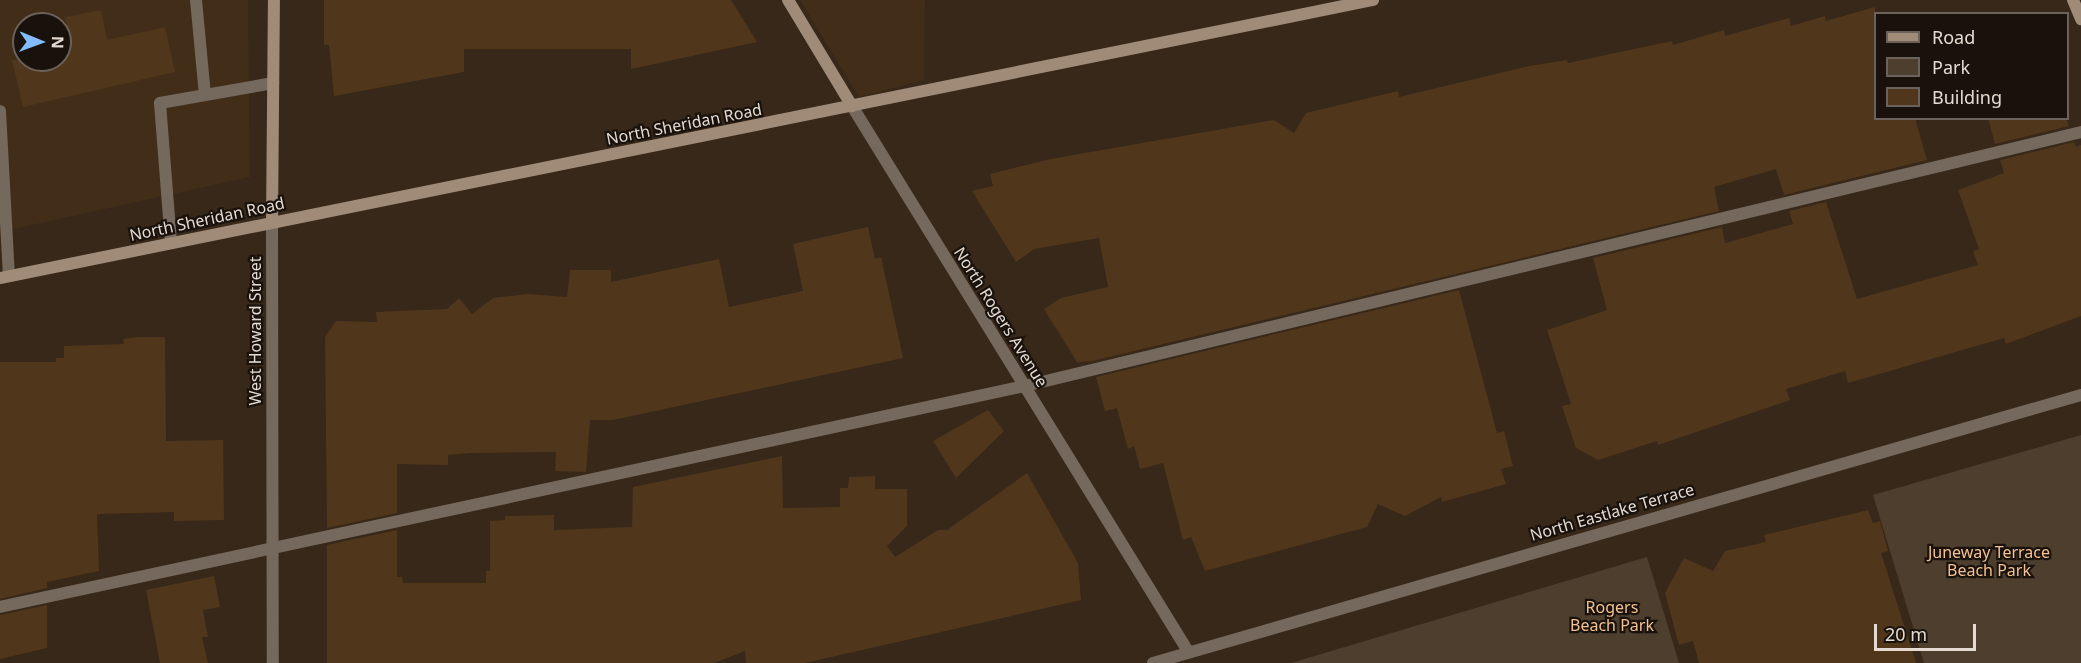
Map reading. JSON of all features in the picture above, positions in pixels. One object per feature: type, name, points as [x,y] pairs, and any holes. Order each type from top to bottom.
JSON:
[{"type":"main road","name":"West Howard Street","points":[[272,222],[274,0]]},
{"type":"main road","name":"North Rogers Avenue","points":[[788,0],[852,106]]},
{"type":"main road","name":"North Sheridan Road","points":[[5,277],[852,106],[1347,2],[1373,0]]},
{"type":"main road","points":[[2073,0],[2081,19]]},
{"type":"street","points":[[196,0],[205,95]]},
{"type":"street","points":[[171,243],[160,103],[273,83]]},
{"type":"street","name":"North Rogers Avenue","points":[[852,106],[1188,651]]},
{"type":"street","points":[[0,111],[5,277]]},
{"type":"street","points":[[0,607],[1025,387],[2081,132]]},
{"type":"street","name":"West Howard Street","points":[[272,222],[273,663]]},
{"type":"street","name":"North Eastlake Terrace","points":[[1153,663],[1188,651],[2081,395]]},
{"type":"shaded area","points":[[0,0],[248,0],[250,177],[0,232]]},
{"type":"shaded area","points":[[800,0],[925,0],[924,80],[859,97]]},
{"type":"green space","name":"Juneway Terrace Beach Park","points":[[2081,435],[2081,663],[1924,663],[1873,495]]},
{"type":"green space","name":"Rogers Beach Park","points":[[1647,557],[1679,663],[1291,663]]},
{"type":"building","points":[[324,0],[731,0],[757,42],[631,69],[631,49],[464,49],[464,72],[334,96],[329,45],[324,45]]},
{"type":"building","points":[[1875,7],[1874,120],[1916,120],[1927,160],[1784,195],[1776,169],[1714,187],[1719,211],[1092,361],[1077,362],[1044,309],[1061,298],[1108,287],[1099,238],[1034,249],[1016,262],[972,191],[993,186],[990,174],[1051,159],[1274,120],[1294,133],[1306,113],[1398,91],[1399,97],[1529,66],[1567,60],[1568,63],[1672,41],[1673,45],[1724,30],[1725,36],[1789,18],[1791,26],[1825,16],[1826,21]]},
{"type":"building","points":[[101,10],[107,40],[165,27],[175,72],[23,107],[15,72],[72,72],[72,16]]},
{"type":"building","points":[[1989,120],[2067,120],[2069,126],[1995,144]]},
{"type":"building","points":[[2074,142],[2076,147],[2081,145],[2081,316],[2006,344],[2004,338],[1848,383],[1845,371],[1786,389],[1790,400],[1658,445],[1657,441],[1598,460],[1576,448],[1562,406],[1571,404],[1547,330],[1607,310],[1593,258],[1722,227],[1725,243],[1793,224],[1789,211],[1826,202],[1857,299],[1978,265],[1973,251],[1979,249],[1958,190],[2004,173],[2000,160]]},
{"type":"building","points":[[868,227],[875,259],[881,257],[903,358],[613,420],[590,420],[586,472],[555,471],[556,452],[471,453],[448,455],[448,465],[397,464],[397,513],[327,528],[325,337],[336,321],[377,322],[376,312],[447,309],[459,298],[472,314],[493,298],[528,294],[567,297],[570,270],[611,270],[611,282],[719,259],[729,307],[803,291],[793,244]]},
{"type":"building","points":[[1459,290],[1497,433],[1504,431],[1513,466],[1501,469],[1506,484],[1442,502],[1441,497],[1405,516],[1378,504],[1367,527],[1205,571],[1191,537],[1183,540],[1163,463],[1140,469],[1134,446],[1128,449],[1117,408],[1105,411],[1096,377]]},
{"type":"building","points":[[165,337],[166,441],[223,440],[224,520],[174,521],[174,512],[97,514],[99,571],[47,582],[47,588],[0,599],[0,362],[56,362],[56,358],[64,358],[64,346],[124,344],[123,339]]},
{"type":"building","points":[[988,410],[1004,431],[956,478],[933,441]]},
{"type":"building","points":[[782,456],[783,508],[840,507],[840,488],[848,488],[849,477],[875,476],[875,489],[907,489],[907,526],[887,546],[895,557],[938,530],[947,530],[1027,473],[1078,563],[1081,600],[805,663],[746,663],[745,651],[714,663],[327,663],[327,545],[397,530],[397,577],[402,577],[403,583],[486,583],[486,571],[490,571],[490,521],[505,520],[505,516],[554,515],[554,530],[632,527],[633,487]]},
{"type":"building","points":[[1868,510],[1873,523],[1880,521],[1888,551],[1881,553],[1916,663],[1699,663],[1693,641],[1679,645],[1665,593],[1684,558],[1713,571],[1725,551],[1766,542],[1764,535]]},
{"type":"building","points":[[214,576],[220,607],[203,610],[208,637],[202,637],[208,663],[160,663],[146,590]]},
{"type":"building","points":[[47,605],[47,648],[0,659],[0,615]]}]
